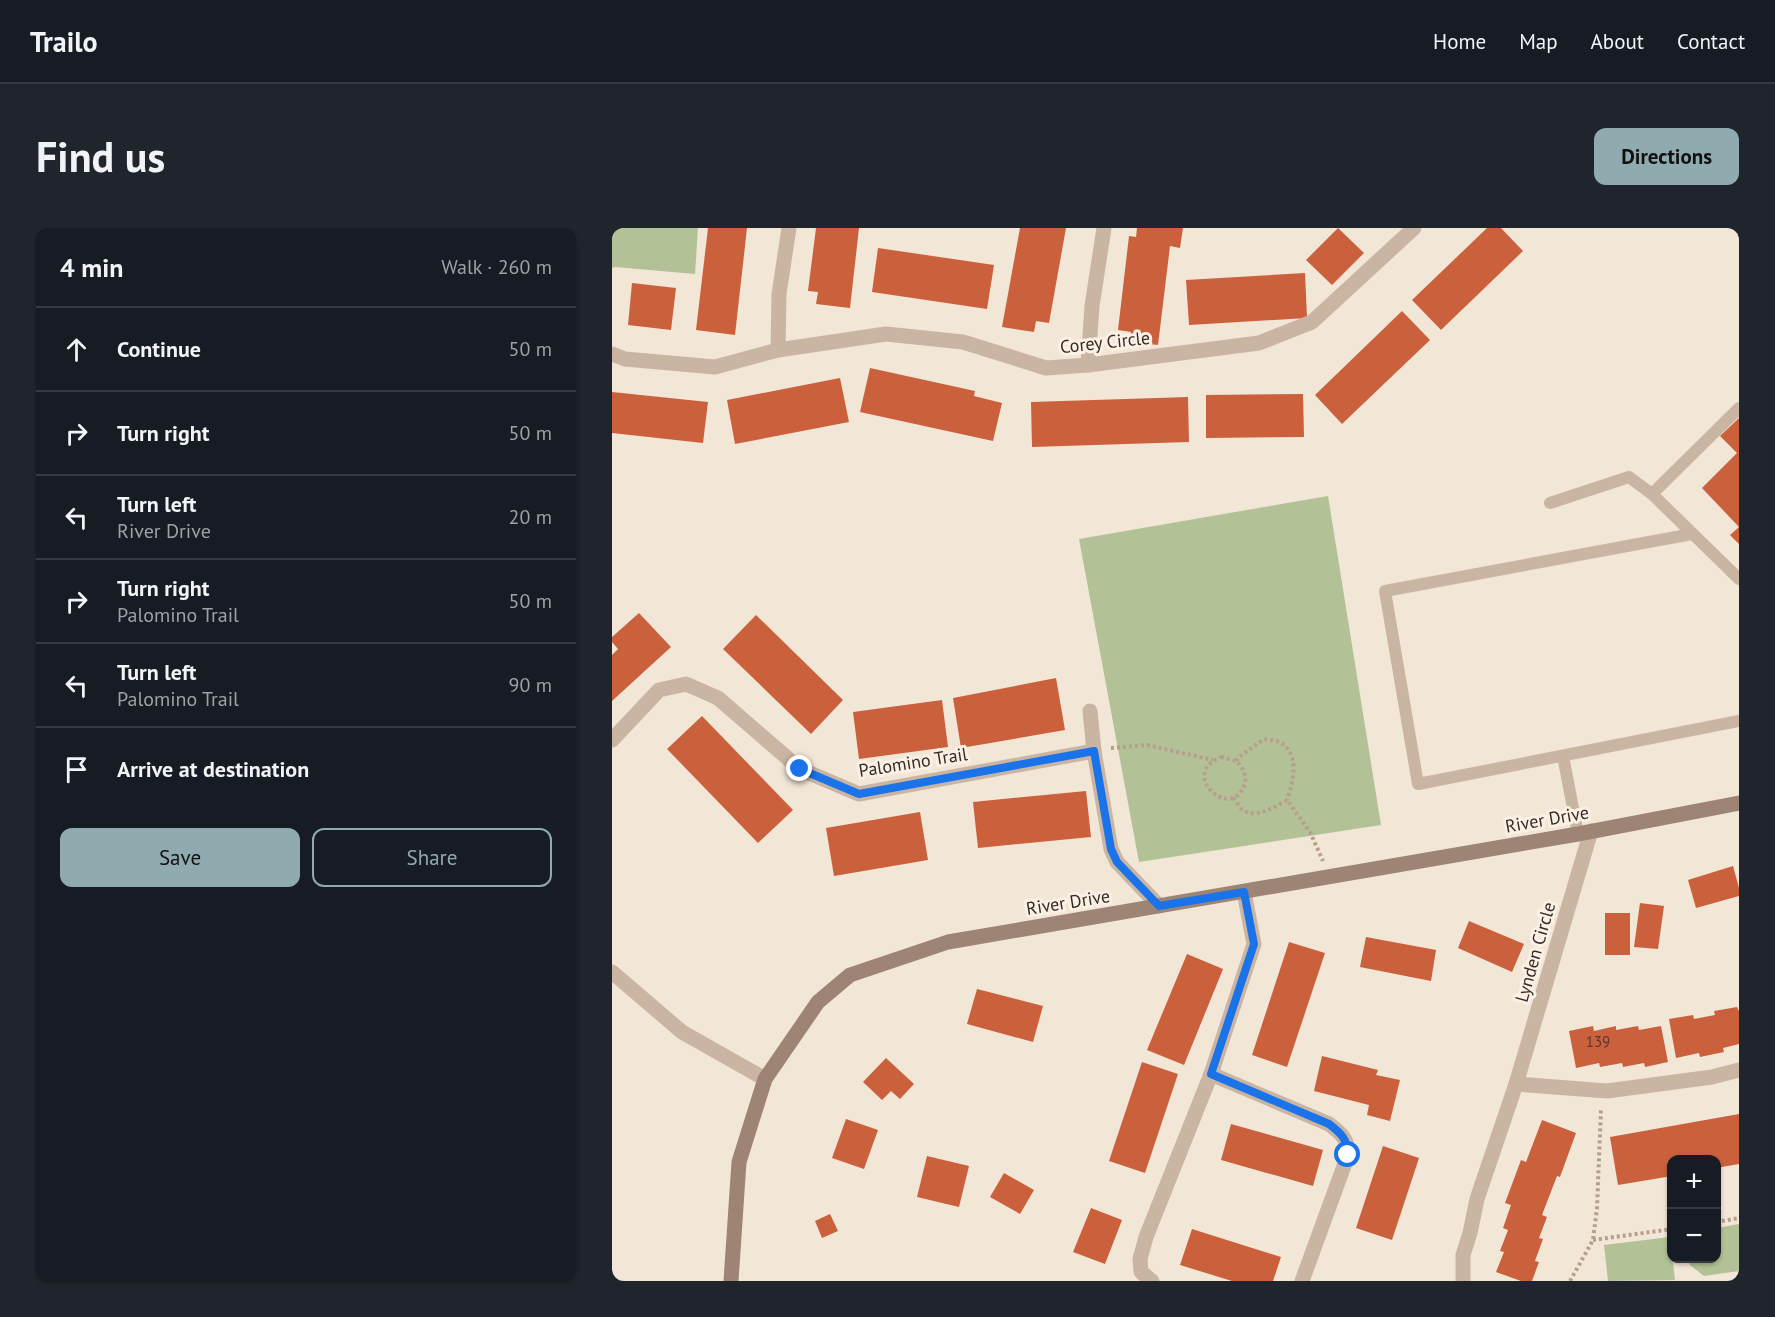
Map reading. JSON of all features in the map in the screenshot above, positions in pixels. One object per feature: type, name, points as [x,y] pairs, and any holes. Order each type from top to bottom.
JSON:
[{"type":"main road","name":"River Drive","points":[[731,1281],[740,1162],[765,1078],[818,1002],[850,975],[948,942],[1244,892],[1739,803]]},
{"type":"street","points":[[778,350],[779,294],[789,228]]},
{"type":"street","points":[[1088,365],[1092,306],[1104,228]]},
{"type":"street","name":"Corey Circle","points":[[612,354],[624,359],[715,367],[778,350],[886,334],[963,342],[1046,368],[1088,365],[1259,343],[1312,322],[1414,228]]},
{"type":"street","name":"Palomino Trail","points":[[612,740],[658,690],[686,684],[717,698],[800,769],[859,794],[1094,751]]},
{"type":"street","points":[[1090,711],[1094,751],[1111,849],[1117,862],[1159,906]]},
{"type":"street","name":"Lynden Circle","points":[[1463,1281],[1463,1255],[1477,1198],[1516,1084],[1584,832]]},
{"type":"street","points":[[1152,1281],[1141,1272],[1140,1258],[1146,1237],[1211,1074],[1254,944],[1244,892]]},
{"type":"street","points":[[612,972],[682,1032],[765,1078]]},
{"type":"street","points":[[1516,1084],[1601,1090],[1712,1077],[1739,1070]]},
{"type":"street","points":[[1211,1074],[1329,1124],[1348,1144],[1348,1155],[1302,1281]]},
{"type":"lane","points":[[1652,494],[1739,408]]},
{"type":"lane","points":[[1550,503],[1629,477],[1652,494],[1739,579]]},
{"type":"lane","points":[[1692,534],[1385,591],[1418,784],[1739,721]]},
{"type":"lane","points":[[1563,756],[1584,832]]},
{"type":"path","points":[[1233,798],[1243,810],[1258,813],[1287,800],[1293,780],[1294,764],[1288,750],[1279,742],[1264,740],[1239,756],[1236,761]]},
{"type":"path","points":[[1094,751],[1122,746],[1147,745],[1214,760]]},
{"type":"path","points":[[1221,757],[1236,761],[1241,766],[1245,780],[1243,788],[1233,798],[1222,799],[1206,785],[1203,772],[1214,760],[1221,757]]},
{"type":"path","points":[[1287,800],[1310,832],[1330,876]]},
{"type":"path","points":[[1570,1281],[1593,1240],[1597,1208],[1601,1090]]},
{"type":"path","points":[[1721,1221],[1739,1218]]},
{"type":"path","points":[[1593,1240],[1667,1230]]},
{"type":"green space","points":[[612,228],[698,228],[695,274],[612,268]]},
{"type":"green space","points":[[1328,496],[1381,825],[1139,862],[1079,539]]},
{"type":"green space","points":[[1739,1224],[1739,1271],[1704,1276],[1689,1263],[1721,1263],[1721,1227]]},
{"type":"green space","points":[[1667,1237],[1667,1263],[1673,1263],[1675,1280],[1608,1281],[1604,1245]]},
{"type":"building","points":[[708,228],[747,228],[735,335],[696,330]]},
{"type":"building","points":[[816,228],[859,228],[850,308],[816,304],[818,292],[808,291]]},
{"type":"building","points":[[1020,228],[1066,228],[1049,323],[1036,321],[1034,332],[1002,327]]},
{"type":"building","points":[[1137,228],[1183,228],[1180,248],[1170,246],[1158,345],[1130,342],[1131,332],[1118,330],[1129,236],[1136,237]]},
{"type":"building","points":[[1338,228],[1364,253],[1332,285],[1306,260]]},
{"type":"building","points":[[1487,228],[1501,228],[1523,251],[1441,330],[1412,300]]},
{"type":"building","points":[[878,248],[994,265],[987,309],[872,292]]},
{"type":"building","points":[[1305,273],[1307,318],[1189,325],[1186,280]]},
{"type":"building","points":[[632,283],[676,288],[671,330],[628,325]]},
{"type":"building","points":[[1402,311],[1430,340],[1342,424],[1315,395]]},
{"type":"building","points":[[870,368],[975,391],[974,396],[1002,403],[993,441],[860,412]]},
{"type":"building","points":[[840,378],[849,422],[735,444],[727,400]]},
{"type":"building","points":[[612,392],[708,402],[703,443],[612,433]]},
{"type":"building","points":[[1303,394],[1304,437],[1206,438],[1206,395]]},
{"type":"building","points":[[1188,397],[1189,442],[1032,447],[1031,402]]},
{"type":"building","points":[[1739,418],[1739,527],[1702,488],[1737,453],[1720,436]]},
{"type":"building","points":[[1739,527],[1739,544],[1730,535]]},
{"type":"building","points":[[639,613],[671,647],[612,701],[612,655],[618,649],[612,642],[612,637]]},
{"type":"building","points":[[756,615],[843,700],[811,734],[723,649]]},
{"type":"building","points":[[1056,678],[1065,730],[961,748],[953,698]]},
{"type":"building","points":[[942,700],[948,747],[859,759],[853,712]]},
{"type":"building","points":[[702,716],[793,810],[758,843],[667,749]]},
{"type":"building","points":[[1086,791],[1091,837],[978,848],[973,802]]},
{"type":"building","points":[[920,812],[928,860],[834,876],[826,828]]},
{"type":"building","points":[[1733,866],[1739,896],[1696,908],[1688,880]]},
{"type":"building","points":[[1640,903],[1664,906],[1658,949],[1634,947]]},
{"type":"building","points":[[1605,913],[1630,913],[1630,955],[1605,955]]},
{"type":"building","points":[[1469,921],[1524,944],[1512,972],[1458,948]]},
{"type":"building","points":[[1366,937],[1436,950],[1431,981],[1360,967]]},
{"type":"building","points":[[1289,942],[1325,953],[1287,1067],[1252,1055]]},
{"type":"building","points":[[1187,954],[1223,969],[1184,1065],[1147,1050]]},
{"type":"building","points":[[977,989],[1043,1006],[1033,1042],[967,1024]]},
{"type":"building","points":[[1737,1007],[1739,1044],[1723,1048],[1724,1052],[1700,1057],[1699,1053],[1676,1058],[1669,1019],[1693,1015],[1694,1019],[1715,1015],[1714,1011]]},
{"type":"building","points":[[1593,1026],[1594,1031],[1616,1026],[1616,1030],[1638,1026],[1639,1030],[1661,1026],[1668,1062],[1645,1067],[1644,1063],[1623,1067],[1622,1063],[1600,1067],[1599,1063],[1576,1068],[1569,1031]]},
{"type":"building","points":[[1322,1056],[1378,1070],[1376,1075],[1400,1080],[1390,1121],[1367,1115],[1369,1105],[1314,1091]]},
{"type":"building","points":[[886,1058],[914,1084],[900,1099],[891,1091],[882,1100],[863,1082]]},
{"type":"building","points":[[1142,1062],[1178,1074],[1145,1173],[1109,1161]]},
{"type":"building","points":[[1739,1114],[1739,1164],[1721,1167],[1721,1155],[1667,1155],[1667,1177],[1618,1185],[1610,1137]]},
{"type":"building","points":[[846,1119],[878,1130],[864,1169],[832,1158]]},
{"type":"building","points":[[1542,1120],[1576,1133],[1560,1177],[1557,1176],[1542,1215],[1547,1217],[1539,1238],[1543,1239],[1535,1261],[1539,1262],[1532,1281],[1521,1281],[1496,1272],[1504,1252],[1500,1251],[1508,1230],[1503,1228],[1511,1205],[1505,1203],[1521,1160],[1526,1162]]},
{"type":"building","points":[[1231,1124],[1323,1150],[1313,1186],[1221,1160]]},
{"type":"building","points":[[1383,1146],[1419,1158],[1392,1240],[1356,1228]]},
{"type":"building","points":[[927,1156],[969,1166],[959,1207],[917,1197]]},
{"type":"building","points":[[1004,1173],[1034,1190],[1020,1214],[990,1197]]},
{"type":"building","points":[[1091,1208],[1122,1220],[1105,1264],[1073,1252]]},
{"type":"building","points":[[830,1214],[838,1231],[822,1238],[815,1221]]},
{"type":"building","points":[[1192,1229],[1281,1257],[1273,1281],[1232,1281],[1180,1265]]},
{"type":"route","points":[[800,769],[859,794],[1094,751],[1111,849],[1117,862],[1159,906],[1244,892],[1254,944],[1211,1074],[1329,1124],[1348,1144],[1348,1155]]}]
